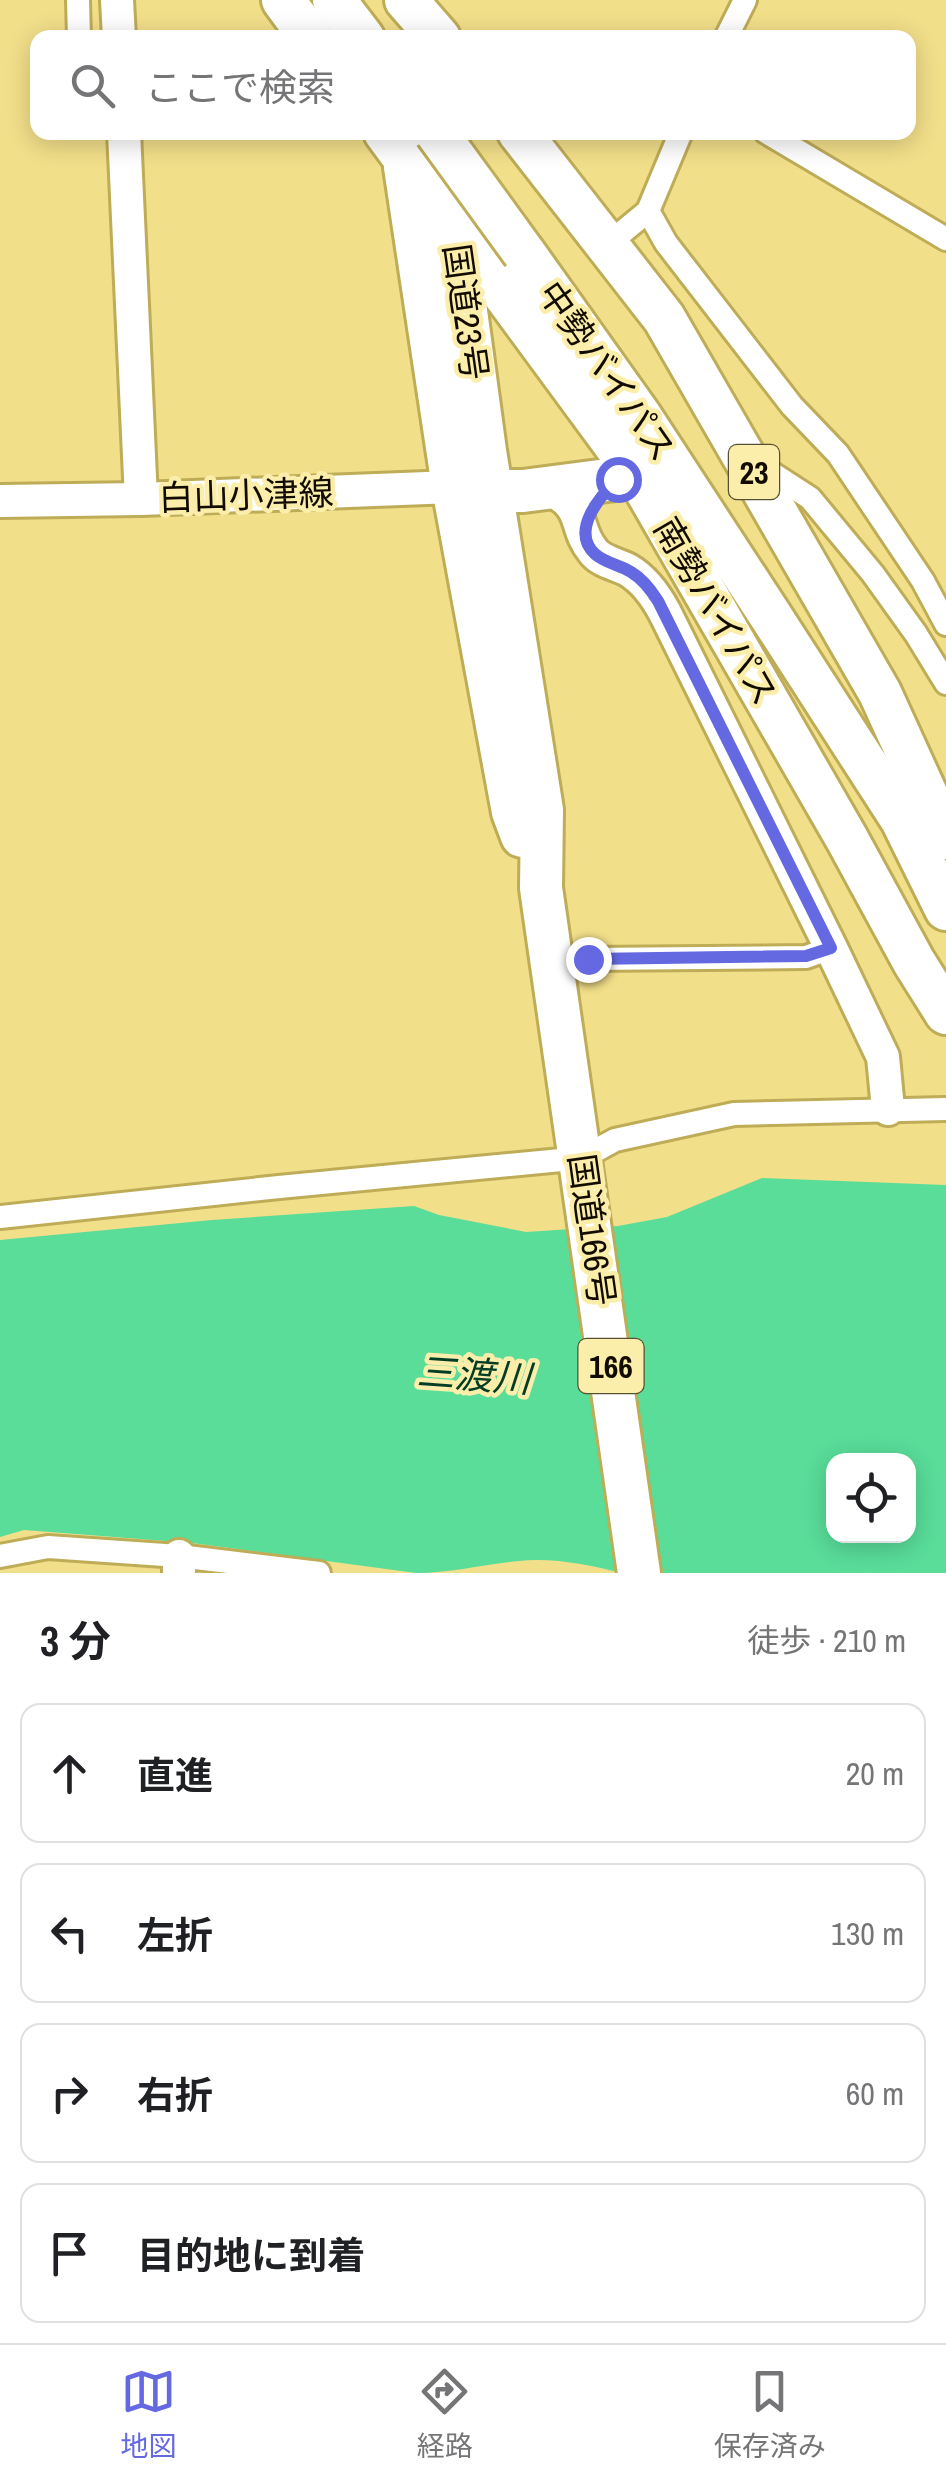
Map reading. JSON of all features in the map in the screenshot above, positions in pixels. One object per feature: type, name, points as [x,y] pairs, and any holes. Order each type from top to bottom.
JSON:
[{"type":"highway","points":[[283,0],[306,30]]},
{"type":"highway","points":[[334,0],[358,30]]},
{"type":"highway","points":[[372,0],[378,30]]},
{"type":"highway","name":"南勢バイパス","points":[[413,140],[455,230],[628,478],[847,839],[946,1013]]},
{"type":"highway","name":"国道23号","points":[[413,140],[472,489]]},
{"type":"highway","name":"中勢バイパス","points":[[415,140],[524,252],[640,416],[902,820],[946,908]]},
{"type":"highway","name":"23","points":[[526,140],[664,318],[880,692],[946,838]]},
{"type":"highway","name":"国道23号","points":[[455,230],[472,489]]},
{"type":"highway","points":[[472,489],[523,492],[628,478]]},
{"type":"highway","name":"国道166号","points":[[472,489],[542,810],[542,888],[639,1573]]},
{"type":"highway","name":"中勢バイパス","points":[[770,615],[882,829],[936,946],[946,977]]},
{"type":"street","points":[[78,0],[79,30]]},
{"type":"street","points":[[117,0],[119,30]]},
{"type":"street","points":[[730,30],[745,0]]},
{"type":"street","points":[[124,140],[141,498]]},
{"type":"street","points":[[608,244],[648,211],[678,140]]},
{"type":"street","points":[[779,140],[946,239]]},
{"type":"street","points":[[648,211],[666,243],[792,406],[838,454],[946,624]]},
{"type":"street","points":[[744,456],[810,498],[873,574],[946,683]]},
{"type":"street","points":[[585,535],[598,500],[628,478]]},
{"type":"street","points":[[548,488],[566,499],[578,515],[589,546],[598,557],[631,572],[658,601],[883,1058],[888,1109]]},
{"type":"street","name":"白山小津線","points":[[0,501],[472,489]]},
{"type":"street","points":[[588,959],[806,956],[831,948]]},
{"type":"street","points":[[0,1217],[582,1158],[615,1140],[734,1114],[946,1109]]},
{"type":"street","points":[[0,1556],[48,1547],[179,1564],[320,1573]]},
{"type":"water","name":"三渡川","points":[[762,1178],[946,1185],[946,1573],[622,1573],[571,1562],[531,1560],[416,1573],[192,1543],[24,1530],[0,1537],[0,1240],[414,1206],[439,1215],[526,1232],[618,1226],[667,1217]]},
{"type":"route","points":[[588,959],[806,956],[831,948],[658,601],[631,572],[598,557],[589,546],[585,535],[594,507],[618,479]]}]
